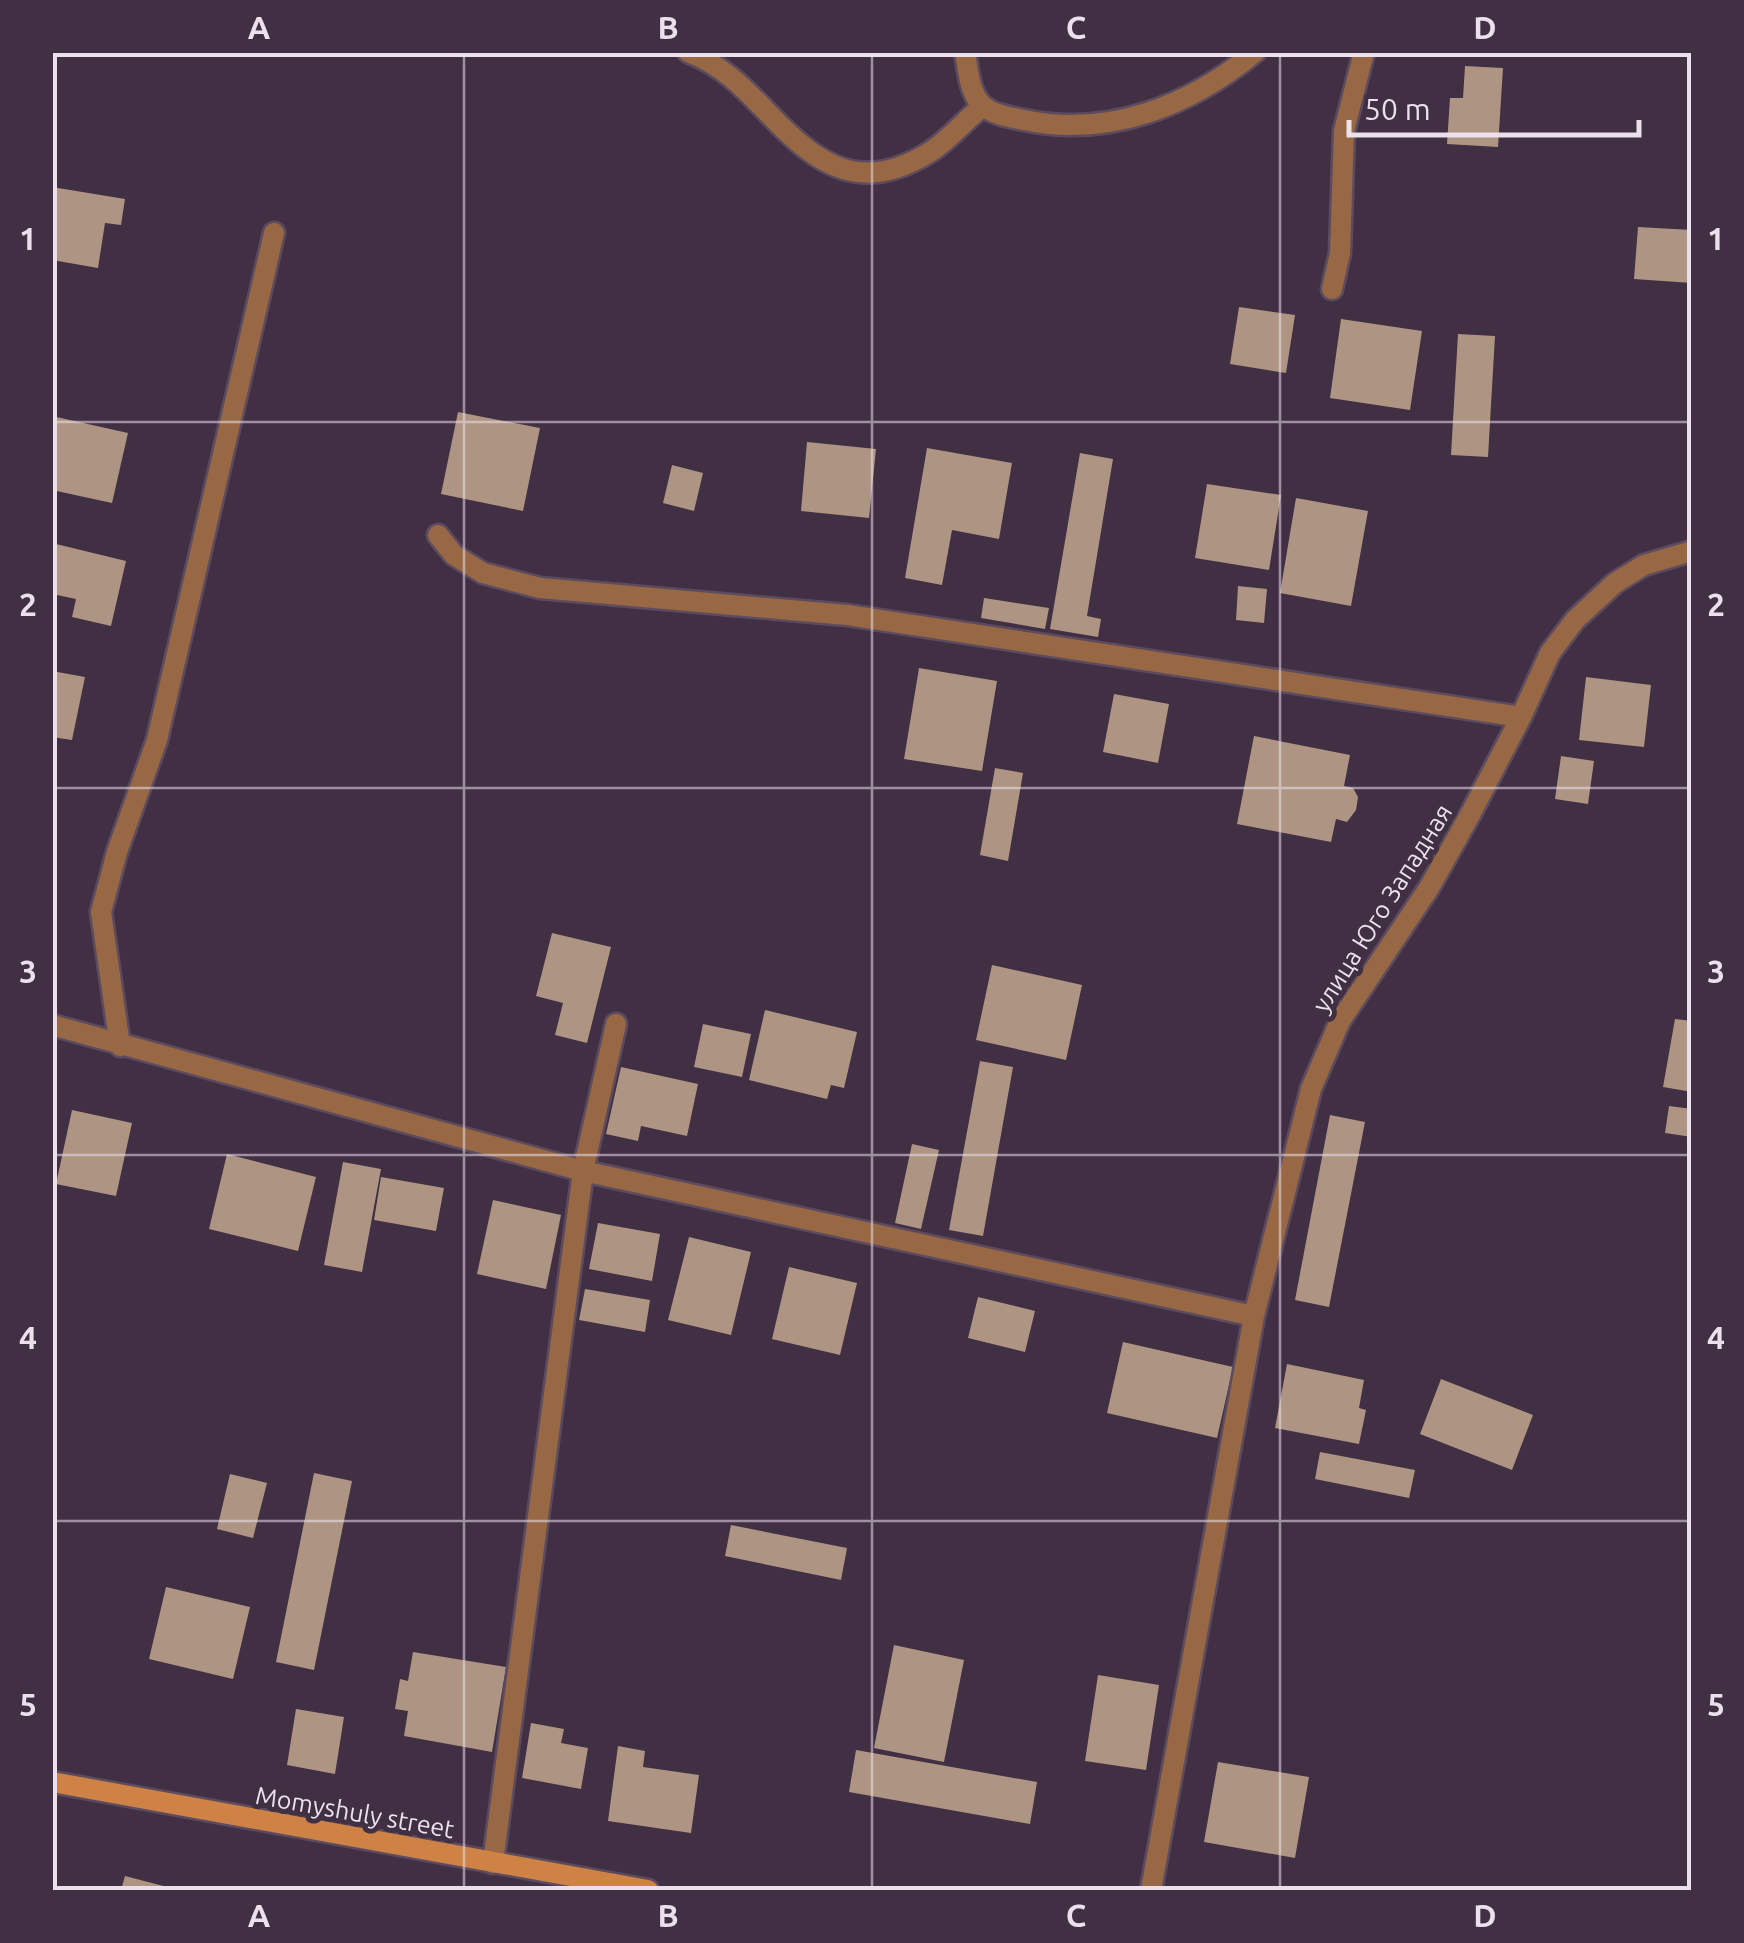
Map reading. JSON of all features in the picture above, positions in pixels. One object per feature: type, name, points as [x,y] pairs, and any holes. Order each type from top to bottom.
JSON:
[{"type":"main road","name":"Momyshuly street","points":[[52,1782],[648,1890]]},
{"type":"street","points":[[688,52],[716,65],[737,81],[788,134],[842,171],[870,176],[898,168],[932,151],[983,106]]},
{"type":"street","points":[[965,52],[973,92],[983,106],[1039,123],[1078,126],[1124,121],[1188,98],[1254,52]]},
{"type":"street","points":[[1332,290],[1340,252],[1344,131],[1364,52]]},
{"type":"street","points":[[120,1046],[102,912],[116,852],[156,740],[274,233]]},
{"type":"street","points":[[438,535],[454,555],[483,572],[540,588],[847,614],[1521,717]]},
{"type":"street","name":"улица Юго Западная","points":[[1151,1890],[1254,1316],[1311,1089],[1340,1022],[1429,888],[1521,717],[1550,653],[1575,620],[1615,583],[1644,565],[1692,551]]},
{"type":"street","points":[[52,1024],[120,1046],[583,1170],[1254,1316]]},
{"type":"street","points":[[493,1863],[583,1170],[616,1024]]},
{"type":"building","points":[[1465,66],[1503,68],[1498,147],[1447,144],[1450,98],[1463,98]]},
{"type":"building","points":[[52,187],[125,199],[121,225],[105,223],[98,268],[52,260]]},
{"type":"building","points":[[1638,227],[1692,230],[1692,283],[1634,279]]},
{"type":"building","points":[[1239,307],[1295,315],[1286,373],[1230,364]]},
{"type":"building","points":[[1341,319],[1422,331],[1410,410],[1330,398]]},
{"type":"building","points":[[1458,334],[1495,336],[1488,457],[1451,455]]},
{"type":"building","points":[[458,412],[540,428],[523,511],[441,494]]},
{"type":"building","points":[[52,416],[128,433],[112,503],[52,490],[57,441],[52,440]]},
{"type":"building","points":[[807,442],[876,449],[869,518],[801,511]]},
{"type":"building","points":[[927,448],[1012,463],[999,539],[952,530],[942,585],[905,578]]},
{"type":"building","points":[[1080,453],[1113,459],[1087,616],[1101,619],[1098,637],[1050,629]]},
{"type":"building","points":[[672,465],[703,473],[694,511],[663,503]]},
{"type":"building","points":[[1207,484],[1281,495],[1269,570],[1195,558]]},
{"type":"building","points":[[1296,498],[1368,511],[1351,606],[1280,593]]},
{"type":"building","points":[[52,543],[126,561],[111,626],[72,617],[76,599],[52,594]]},
{"type":"building","points":[[1238,586],[1267,589],[1264,623],[1236,620]]},
{"type":"building","points":[[984,598],[1049,608],[1045,629],[981,618]]},
{"type":"building","points":[[919,668],[997,681],[982,771],[904,759]]},
{"type":"building","points":[[52,671],[85,677],[72,740],[52,737]]},
{"type":"building","points":[[1586,677],[1651,685],[1644,747],[1579,740]]},
{"type":"building","points":[[1114,694],[1169,704],[1158,763],[1103,752]]},
{"type":"building","points":[[1254,736],[1350,755],[1344,786],[1353,788],[1358,797],[1356,810],[1347,822],[1336,819],[1331,842],[1237,824]]},
{"type":"building","points":[[1561,756],[1594,761],[1588,804],[1555,799]]},
{"type":"building","points":[[995,768],[1023,773],[1008,861],[980,855]]},
{"type":"building","points":[[552,933],[611,947],[587,1043],[555,1035],[563,1003],[536,996]]},
{"type":"building","points":[[992,965],[1082,985],[1066,1060],[976,1040]]},
{"type":"building","points":[[765,1010],[857,1032],[844,1088],[831,1085],[827,1099],[749,1080]]},
{"type":"building","points":[[1675,1019],[1692,1021],[1692,1092],[1663,1087]]},
{"type":"building","points":[[703,1024],[751,1034],[742,1077],[694,1067]]},
{"type":"building","points":[[980,1061],[1013,1067],[983,1236],[949,1230]]},
{"type":"building","points":[[621,1067],[698,1084],[687,1136],[641,1126],[638,1141],[606,1134]]},
{"type":"building","points":[[1669,1106],[1692,1109],[1692,1137],[1665,1133]]},
{"type":"building","points":[[72,1110],[132,1123],[116,1196],[56,1184]]},
{"type":"building","points":[[1330,1115],[1365,1122],[1329,1307],[1295,1300]]},
{"type":"building","points":[[912,1144],[939,1150],[921,1229],[895,1223]]},
{"type":"building","points":[[227,1154],[316,1177],[298,1251],[209,1229]]},
{"type":"building","points":[[343,1162],[381,1169],[362,1272],[324,1265]]},
{"type":"building","points":[[381,1177],[444,1188],[436,1231],[374,1220]]},
{"type":"building","points":[[493,1200],[561,1215],[546,1289],[477,1274]]},
{"type":"building","points":[[598,1223],[660,1234],[652,1281],[589,1269]]},
{"type":"building","points":[[689,1237],[751,1252],[731,1335],[668,1320]]},
{"type":"building","points":[[789,1267],[857,1283],[840,1355],[772,1339]]},
{"type":"building","points":[[585,1289],[650,1300],[645,1332],[579,1320]]},
{"type":"building","points":[[978,1297],[1035,1311],[1025,1352],[968,1338]]},
{"type":"building","points":[[1123,1342],[1233,1367],[1217,1438],[1107,1413]]},
{"type":"building","points":[[1287,1364],[1364,1380],[1359,1408],[1366,1410],[1359,1444],[1275,1428]]},
{"type":"building","points":[[1441,1379],[1533,1415],[1512,1470],[1420,1434]]},
{"type":"building","points":[[1320,1452],[1415,1470],[1409,1498],[1315,1479]]},
{"type":"building","points":[[314,1473],[352,1481],[314,1670],[276,1662]]},
{"type":"building","points":[[230,1474],[267,1483],[253,1538],[217,1529]]},
{"type":"building","points":[[731,1525],[847,1548],[841,1580],[725,1556]]},
{"type":"building","points":[[166,1587],[250,1607],[233,1679],[149,1659]]},
{"type":"building","points":[[894,1645],[964,1660],[944,1762],[874,1748]]},
{"type":"building","points":[[413,1652],[506,1667],[492,1752],[404,1736],[408,1711],[395,1709],[400,1679],[408,1681]]},
{"type":"building","points":[[1098,1675],[1159,1685],[1146,1770],[1085,1761]]},
{"type":"building","points":[[296,1709],[344,1717],[335,1774],[287,1765]]},
{"type":"building","points":[[531,1723],[564,1729],[561,1743],[588,1748],[581,1789],[522,1778]]},
{"type":"building","points":[[618,1746],[645,1751],[643,1767],[699,1775],[691,1833],[608,1821]]},
{"type":"building","points":[[856,1750],[1037,1782],[1030,1824],[849,1792]]},
{"type":"building","points":[[1218,1762],[1309,1777],[1295,1858],[1204,1842]]},
{"type":"building","points":[[125,1876],[175,1889],[175,1890],[121,1890]]}]
